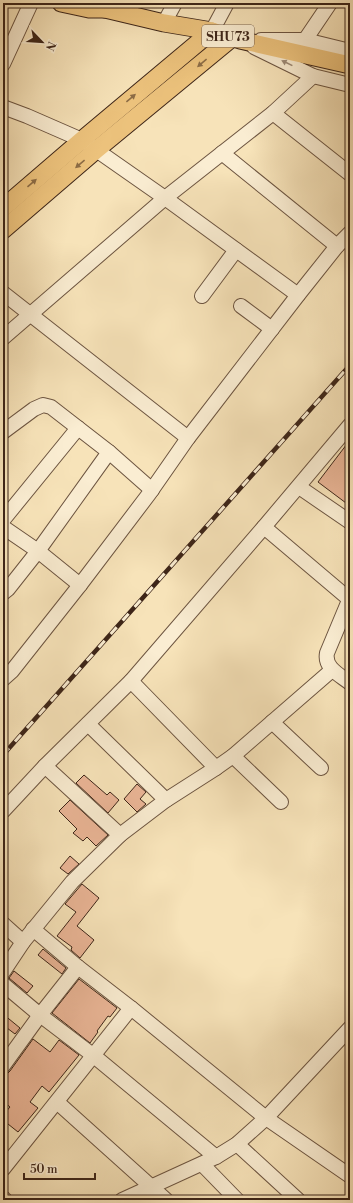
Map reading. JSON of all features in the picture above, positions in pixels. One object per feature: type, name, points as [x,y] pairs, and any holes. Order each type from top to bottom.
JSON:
[{"type":"main road","name":"SHU73","points":[[61,3],[89,9],[102,5],[164,23],[212,31],[236,39],[350,65]]},
{"type":"main road","points":[[3,208],[212,31]]},
{"type":"main road","points":[[3,230],[96,150],[236,39]]},
{"type":"street","points":[[3,64],[31,3]]},
{"type":"street","points":[[164,23],[175,3]]},
{"type":"street","points":[[212,31],[227,3]]},
{"type":"street","points":[[305,40],[321,9],[330,3]]},
{"type":"street","points":[[236,39],[305,40],[350,51]]},
{"type":"street","points":[[236,39],[313,76],[350,85]]},
{"type":"street","points":[[3,338],[165,198],[273,112],[313,76]]},
{"type":"street","points":[[3,107],[82,140],[165,198],[298,295]]},
{"type":"street","points":[[273,112],[350,174]]},
{"type":"street","points":[[222,153],[337,246]]},
{"type":"street","points":[[6,672],[80,585],[152,490],[188,438],[298,295],[337,246],[350,233]]},
{"type":"street","points":[[202,296],[236,250]]},
{"type":"street","points":[[3,293],[188,438]]},
{"type":"street","points":[[241,306],[272,329]]},
{"type":"street","points":[[3,432],[34,409],[43,405],[52,407],[109,452],[152,490]]},
{"type":"street","points":[[3,810],[131,681],[299,487],[350,425]]},
{"type":"street","points":[[3,520],[78,428]]},
{"type":"street","points":[[3,592],[8,589],[38,551],[109,452]]},
{"type":"street","points":[[299,487],[350,522]]},
{"type":"street","points":[[264,527],[350,599],[345,629],[327,653],[326,659],[332,670],[350,684]]},
{"type":"street","points":[[3,528],[38,551],[80,585]]},
{"type":"street","points":[[3,972],[23,942],[72,882],[120,836],[166,800],[233,756],[332,670]]},
{"type":"street","points":[[131,681],[216,768]]},
{"type":"street","points":[[272,722],[321,768]]},
{"type":"street","points":[[88,724],[166,800]]},
{"type":"street","points":[[233,756],[281,802]]},
{"type":"street","points":[[45,766],[120,836]]},
{"type":"street","points":[[3,924],[23,942]]},
{"type":"street","points":[[33,929],[266,1118],[350,1176]]},
{"type":"street","points":[[3,1066],[40,1015],[78,967]]},
{"type":"street","points":[[3,984],[40,1015],[94,1056],[216,1157]]},
{"type":"street","points":[[3,1169],[131,1008]]},
{"type":"street","points":[[122,1200],[202,1164],[237,1144],[266,1118],[350,1028]]},
{"type":"street","points":[[57,1102],[166,1200]]},
{"type":"street","points":[[237,1144],[298,1200]]},
{"type":"street","points":[[202,1164],[238,1200]]},
{"type":"building","points":[[350,440],[350,506],[318,482]]},
{"type":"building","points":[[84,775],[107,795],[110,792],[119,800],[108,813],[76,783]]},
{"type":"building","points":[[137,784],[146,792],[140,799],[146,804],[137,812],[124,799]]},
{"type":"building","points":[[70,800],[108,835],[96,846],[87,837],[83,841],[73,833],[77,829],[59,811]]},
{"type":"building","points":[[70,856],[79,864],[68,874],[60,868]]},
{"type":"building","points":[[82,884],[99,898],[77,926],[94,940],[80,958],[71,950],[72,947],[57,936],[76,912],[65,904]]},
{"type":"building","points":[[43,949],[66,968],[62,974],[38,955]]},
{"type":"building","points":[[14,971],[33,986],[27,993],[9,978]]},
{"type":"building","points":[[79,979],[117,1008],[110,1017],[108,1016],[90,1043],[52,1013]]},
{"type":"building","points":[[3,1014],[20,1028],[15,1034],[3,1025]]},
{"type":"building","points":[[33,1039],[50,1052],[59,1040],[79,1055],[49,1092],[42,1086],[30,1102],[38,1108],[18,1132],[3,1120],[3,1115],[10,1107],[3,1101],[3,1074],[7,1074],[10,1071]]},
{"type":"railway","points":[[3,755],[350,365]]}]
